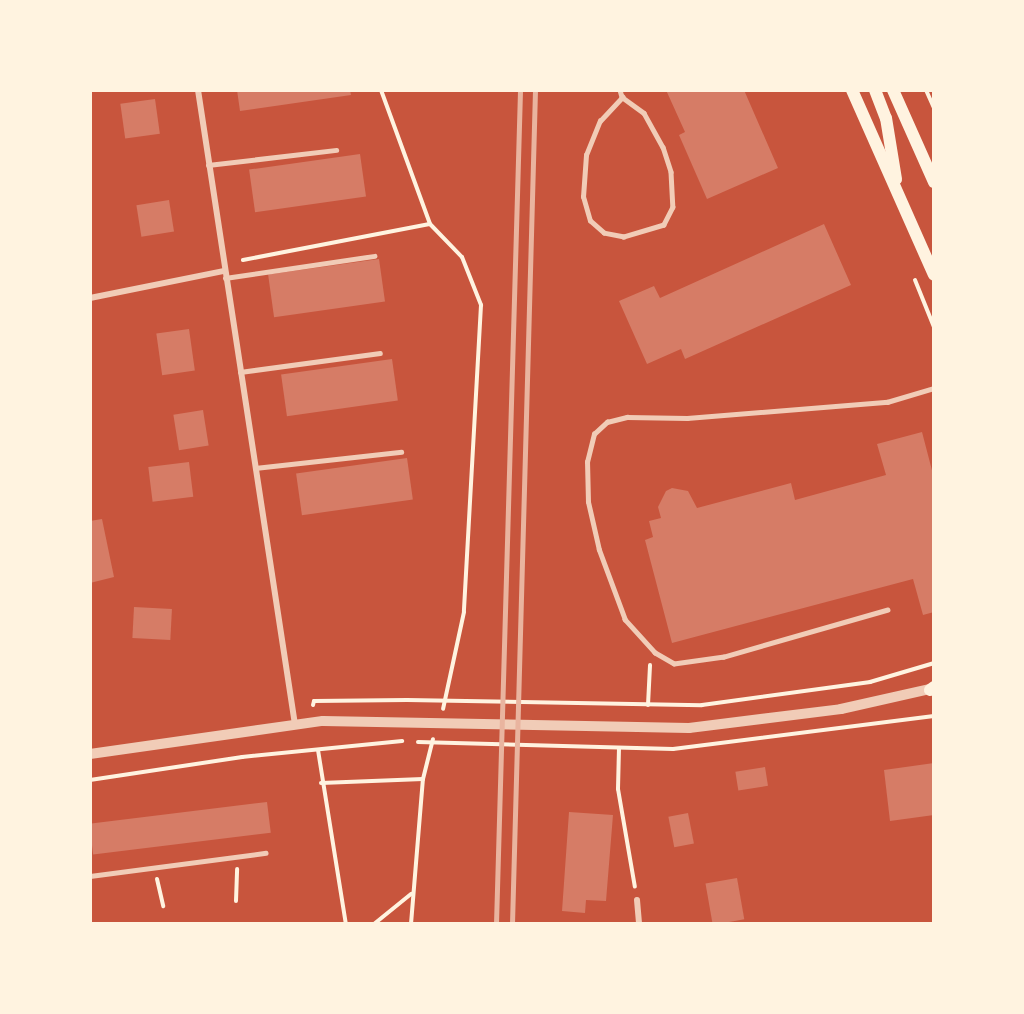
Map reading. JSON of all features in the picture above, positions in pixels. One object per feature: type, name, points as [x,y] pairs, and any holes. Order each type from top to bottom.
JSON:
[{"type":"main road","points":[[852,90],[934,275]]},
{"type":"main road","points":[[875,90],[886,118],[900,197]]},
{"type":"main road","points":[[893,90],[934,182]]},
{"type":"street","points":[[198,90],[295,724]]},
{"type":"street","points":[[90,298],[225,274]]},
{"type":"street","points":[[90,754],[295,724],[395,719],[565,727],[689,728],[841,709],[933,689]]},
{"type":"street","points":[[637,900],[639,924]]},
{"type":"lane","points":[[620,90],[622,97],[644,113],[663,147],[671,172],[672,207],[664,225],[624,237],[604,233],[590,221],[583,197],[586,155],[600,121],[622,97]]},
{"type":"lane","points":[[208,165],[336,150]]},
{"type":"lane","points":[[225,274],[374,256]]},
{"type":"lane","points":[[240,372],[380,354]]},
{"type":"lane","points":[[888,610],[724,657],[674,664],[656,653],[626,620],[599,550],[588,502],[587,462],[594,434],[607,422],[627,417],[687,418],[887,402],[934,388]]},
{"type":"lane","points":[[255,468],[400,452]]},
{"type":"lane","points":[[90,876],[265,853]]},
{"type":"path","points":[[381,90],[430,224],[462,257],[481,305],[464,612],[439,721]]},
{"type":"path","points":[[926,90],[934,108]]},
{"type":"path","points":[[225,274],[249,257],[410,231],[430,224]]},
{"type":"path","points":[[314,701],[407,700],[565,705],[702,705],[870,682],[934,663]]},
{"type":"path","points":[[646,671],[648,705]]},
{"type":"path","points":[[411,924],[423,779],[435,732]]},
{"type":"path","points":[[90,780],[401,741],[561,748]]},
{"type":"path","points":[[619,748],[618,789],[637,900]]},
{"type":"path","points":[[318,750],[321,783],[346,924]]},
{"type":"path","points":[[321,783],[423,779]]},
{"type":"path","points":[[236,901],[237,856]]},
{"type":"path","points":[[151,868],[161,885],[163,906]]},
{"type":"path","points":[[374,924],[412,893]]},
{"type":"building","points":[[237,90],[350,90],[351,95],[240,111]]},
{"type":"building","points":[[666,90],[744,90],[778,168],[707,199],[679,135],[685,132]]},
{"type":"building","points":[[155,99],[160,134],[125,139],[120,104]]},
{"type":"building","points":[[360,154],[366,197],[255,212],[249,170]]},
{"type":"building","points":[[169,200],[174,232],[141,237],[136,205]]},
{"type":"building","points":[[824,224],[851,285],[685,359],[681,349],[647,364],[619,301],[654,286],[660,298]]},
{"type":"building","points":[[379,259],[385,302],[274,317],[268,275]]},
{"type":"building","points":[[189,329],[195,371],[162,375],[156,334]]},
{"type":"building","points":[[392,359],[398,401],[287,416],[281,375]]},
{"type":"building","points":[[203,410],[209,446],[179,450],[173,415]]},
{"type":"building","points":[[922,432],[934,478],[934,612],[923,615],[913,579],[672,643],[645,540],[653,537],[649,521],[661,518],[658,507],[666,491],[672,488],[688,491],[697,508],[791,483],[795,500],[886,475],[877,444]]},
{"type":"building","points":[[407,458],[413,500],[302,515],[296,474]]},
{"type":"building","points":[[189,462],[193,497],[153,502],[148,467]]},
{"type":"building","points":[[102,519],[114,577],[90,583],[90,521]]},
{"type":"building","points":[[134,607],[172,609],[170,640],[132,638]]},
{"type":"building","points":[[934,763],[934,815],[890,821],[884,770]]},
{"type":"building","points":[[765,767],[768,786],[738,790],[735,772]]},
{"type":"building","points":[[267,802],[271,833],[93,855],[90,824]]},
{"type":"building","points":[[569,812],[613,815],[606,901],[586,900],[585,913],[562,911]]},
{"type":"building","points":[[688,813],[694,843],[674,847],[668,817]]},
{"type":"building","points":[[737,878],[744,919],[713,924],[705,884]]},
{"type":"railway","points":[[496,924],[520,90]]},
{"type":"railway","points":[[512,924],[535,90]]}]
